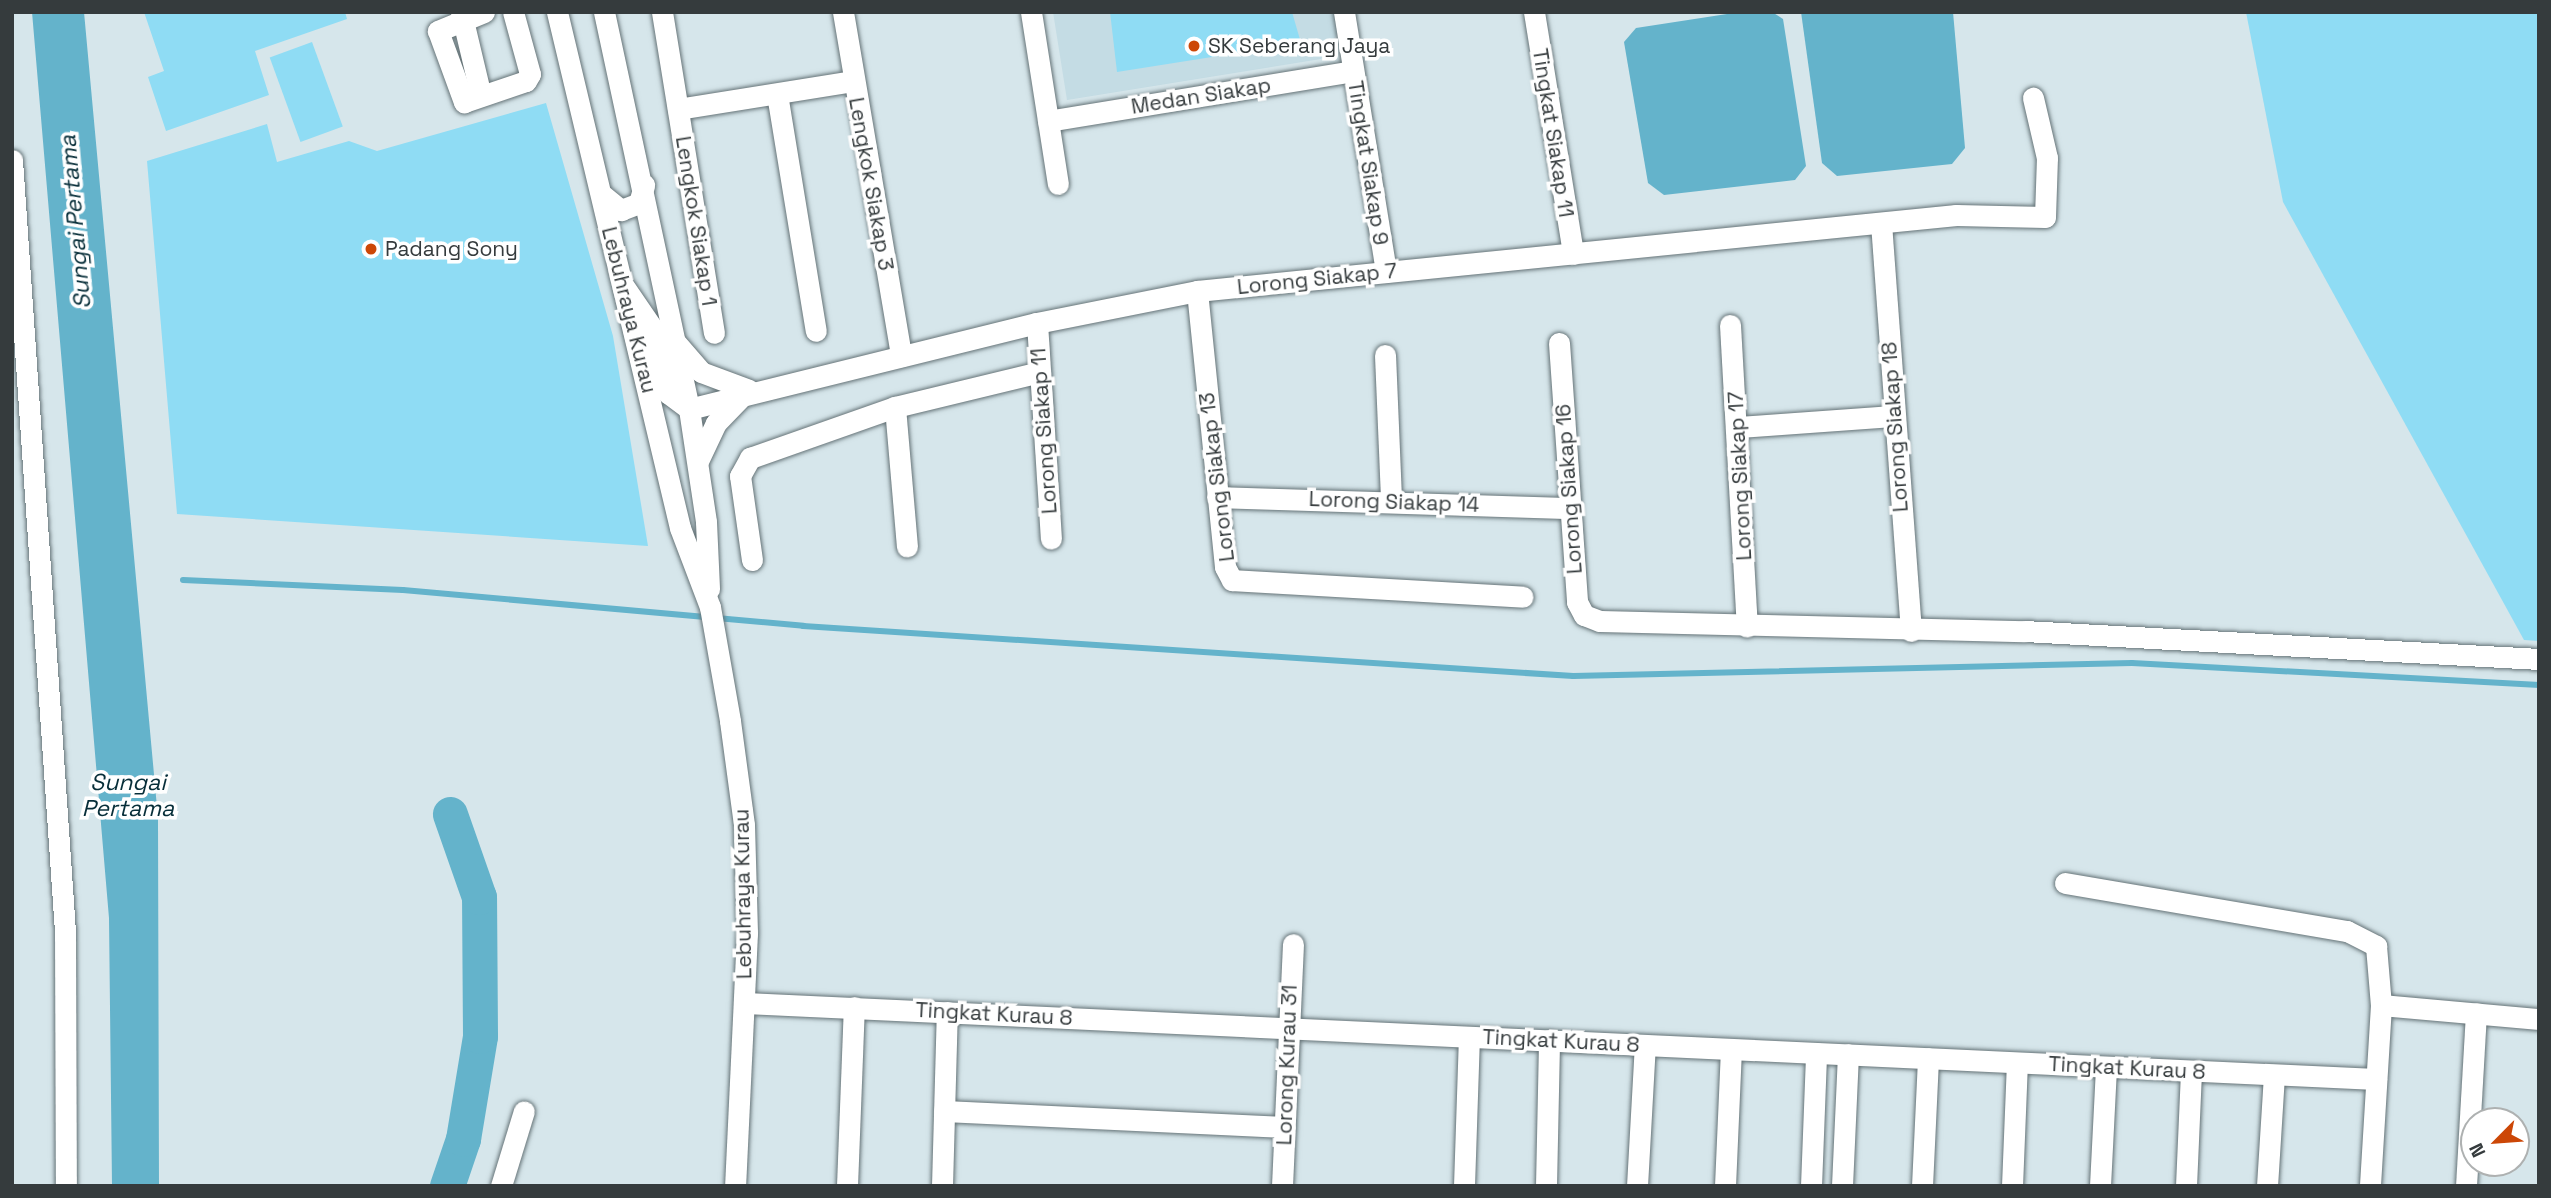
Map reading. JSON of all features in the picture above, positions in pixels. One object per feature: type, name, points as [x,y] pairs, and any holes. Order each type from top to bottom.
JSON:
[{"type":"street","points":[[484,12],[462,16],[438,31],[464,102],[526,81],[530,74],[513,12]]},
{"type":"street","name":"Lebuhraya Kurau","points":[[557,12],[680,528],[710,606]]},
{"type":"street","name":"Lebuhraya Kurau","points":[[604,12],[644,185],[671,335],[689,409],[698,464],[710,606],[730,721],[744,825],[745,1003],[735,1186]]},
{"type":"street","name":"Lengkok Siakap 1","points":[[662,12],[714,333]]},
{"type":"street","name":"Lengkok Siakap 3","points":[[843,12],[901,356]]},
{"type":"street","points":[[1031,12],[1058,184]]},
{"type":"street","name":"Tingkat Siakap 9","points":[[1343,12],[1386,272]]},
{"type":"street","name":"Tingkat Siakap 11","points":[[1534,12],[1573,254]]},
{"type":"street","name":"Medan Siakap","points":[[1048,121],[1353,71]]},
{"type":"street","name":"Lengkok Siakap 1","points":[[678,110],[853,81]]},
{"type":"street","points":[[778,94],[816,331]]},
{"type":"street","name":"Lorong Siakap 7","points":[[689,409],[748,390],[1037,323],[1197,291],[1956,215],[2045,217],[2047,158],[2033,98]]},
{"type":"street","points":[[12,160],[65,931],[66,1186]]},
{"type":"street","points":[[601,194],[621,210],[639,203],[644,185]]},
{"type":"street","name":"Lorong Siakap 18","points":[[1881,223],[1893,416],[1911,631]]},
{"type":"street","points":[[623,285],[653,330],[668,393],[689,409]]},
{"type":"street","name":"Lorong Siakap 13","points":[[1197,291],[1217,497],[1232,580],[1523,597]]},
{"type":"street","name":"Lorong Siakap 11","points":[[1037,323],[1051,539]]},
{"type":"street","name":"Lorong Siakap 17","points":[[1730,325],[1739,427],[1747,628]]},
{"type":"street","points":[[671,335],[701,372],[748,390],[716,423],[698,464]]},
{"type":"street","name":"Lorong Siakap 16","points":[[1559,343],[1577,602],[1584,615],[1600,621],[1747,628]]},
{"type":"street","points":[[1385,355],[1391,500]]},
{"type":"street","points":[[752,560],[740,467],[750,457],[894,407],[1040,372]]},
{"type":"street","points":[[894,407],[907,545]]},
{"type":"street","points":[[1739,427],[1893,416]]},
{"type":"street","name":"Lorong Siakap 14","points":[[1217,497],[1391,500],[1571,508]]},
{"type":"street","points":[[1747,628],[2024,631],[2539,659]]},
{"type":"street","points":[[2065,883],[2347,932],[2376,946],[2381,1006],[2370,1186]]},
{"type":"street","name":"Lorong Kurau 31","points":[[1282,1186],[1293,944]]},
{"type":"street","name":"Tingkat Kurau 8","points":[[745,1003],[2376,1079]]},
{"type":"street","points":[[2381,1006],[2539,1019]]},
{"type":"street","points":[[847,1186],[855,1007]]},
{"type":"street","points":[[942,1186],[947,1012]]},
{"type":"street","points":[[2466,1186],[2476,1013]]},
{"type":"street","points":[[1464,1186],[1469,1037]]},
{"type":"street","points":[[1546,1186],[1549,1040]]},
{"type":"street","points":[[1637,1186],[1645,1045]]},
{"type":"street","points":[[1725,1186],[1731,1049]]},
{"type":"street","points":[[1811,1186],[1816,1053]]},
{"type":"street","points":[[1842,1186],[1848,1054]]},
{"type":"street","points":[[1922,1186],[1928,1058]]},
{"type":"street","points":[[2012,1186],[2017,1063]]},
{"type":"street","points":[[2100,1186],[2106,1066]]},
{"type":"street","points":[[2186,1186],[2191,1070]]},
{"type":"street","points":[[2267,1186],[2274,1074]]},
{"type":"street","points":[[501,1186],[524,1111]]},
{"type":"street","points":[[944,1111],[1285,1127]]},
{"type":"shaded area","points":[[144,12],[345,12],[347,19],[255,51],[269,95],[166,131],[148,77],[164,71]]},
{"type":"shaded area","name":"SK Seberang Jaya","points":[[1053,12],[1334,12],[1338,33],[1321,59],[1067,100]]},
{"type":"shaded area","points":[[1110,12],[1292,12],[1301,43],[1117,72]]},
{"type":"shaded area","points":[[2246,12],[2539,12],[2539,641],[2524,640],[2283,202]]},
{"type":"shaded area","points":[[312,42],[343,127],[300,142],[270,57]]},
{"type":"shaded area","name":"Padang Sony","points":[[546,103],[613,336],[648,546],[177,514],[147,161],[267,124],[277,162],[349,141],[377,151]]},
{"type":"water","name":"Sungai Pertama","points":[[32,12],[84,12],[158,818],[159,1186],[112,1186],[109,918]]},
{"type":"water","points":[[1740,12],[1772,12],[1783,19],[1806,166],[1795,180],[1664,195],[1648,183],[1624,42],[1636,28]]},
{"type":"water","points":[[1801,12],[1953,12],[1965,148],[1952,164],[1837,176],[1822,163]]},
{"type":"waterway","points":[[183,580],[403,590],[803,626],[1573,676],[2132,663],[2539,685]]},
{"type":"waterway","points":[[447,1186],[463,1139],[480,1036],[479,897],[450,814]]},
{"type":"place","name":"SK Seberang Jaya","points":[[1194,46]]},
{"type":"place","name":"Padang Sony","points":[[371,249]]}]
